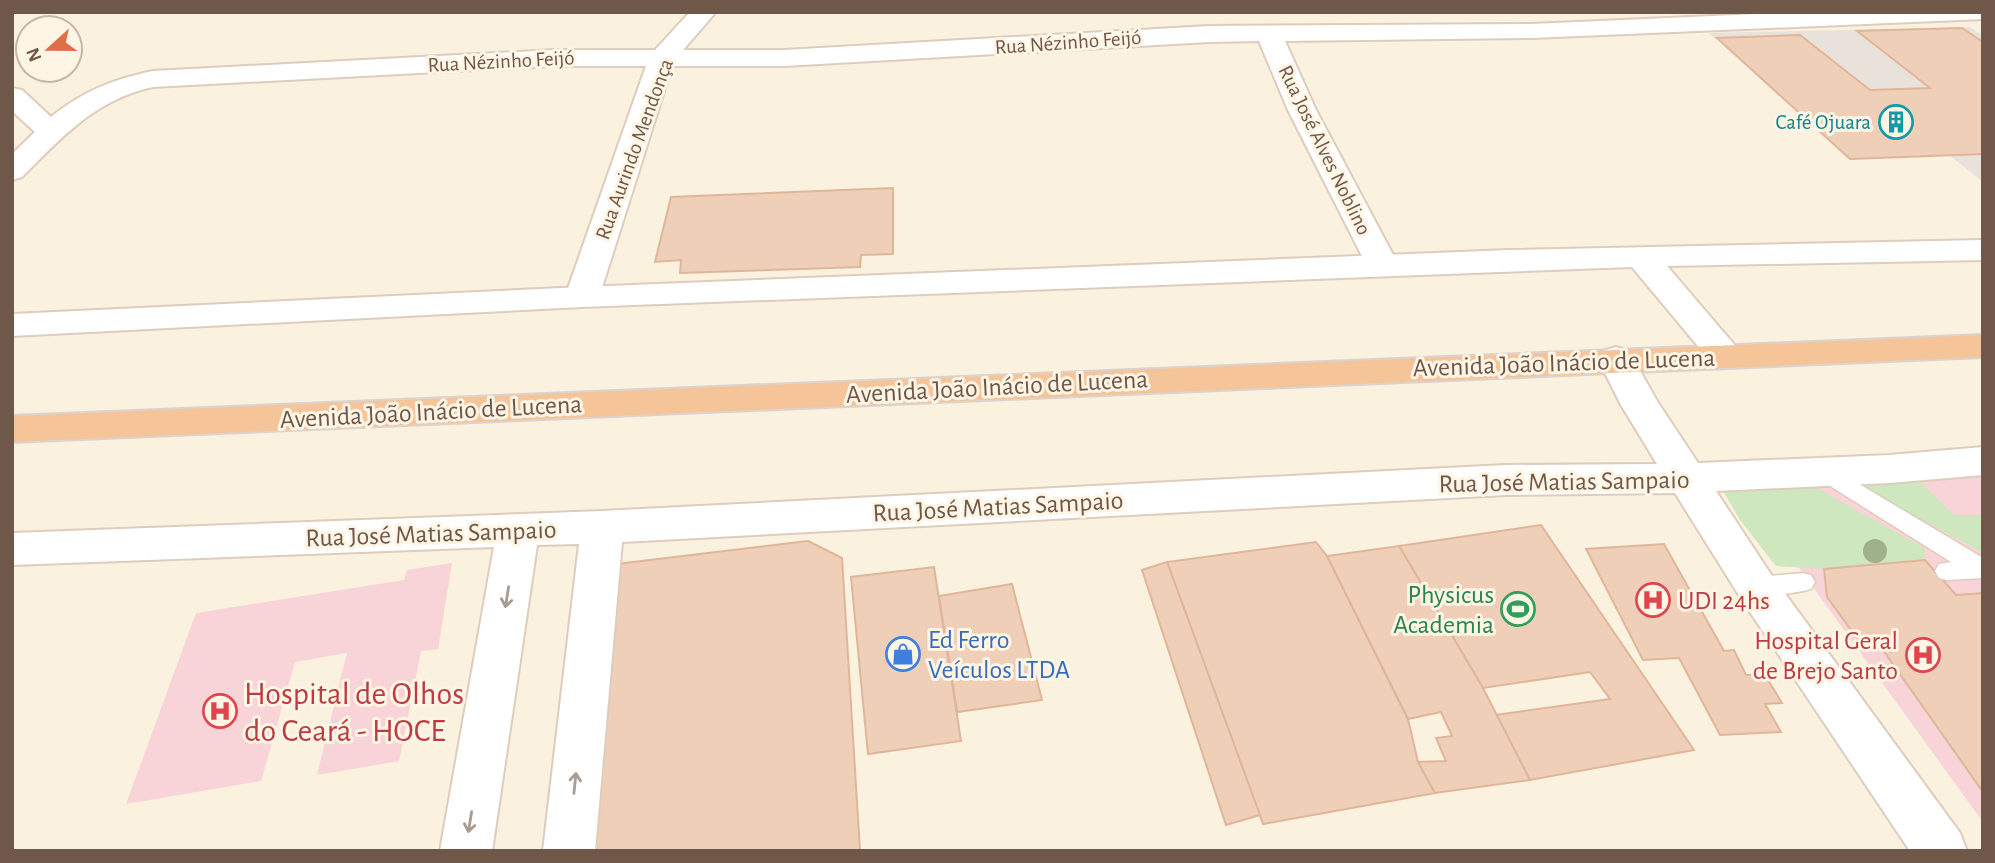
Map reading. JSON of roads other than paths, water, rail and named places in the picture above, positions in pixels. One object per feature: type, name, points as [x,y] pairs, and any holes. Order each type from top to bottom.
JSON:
[{"type":"highway","name":"Avenida João Inácio de Lucena","points":[[12,429],[1616,359],[1983,346]]},
{"type":"street","name":"Rua Aurindo Mendonça","points":[[582,298],[662,58],[704,12]]},
{"type":"street","name":"Rua Nézinho Feijó","points":[[12,171],[87,100],[111,89],[153,79],[554,58],[784,58],[995,48],[1152,36],[1532,31],[1983,12]]},
{"type":"street","name":"Rua José Alves Noblino","points":[[1269,34],[1302,110],[1383,266]]},
{"type":"street","points":[[12,96],[52,132]]},
{"type":"street","points":[[12,325],[582,298],[1383,266],[1983,250]]},
{"type":"street","points":[[1642,258],[1725,355]]},
{"type":"street","points":[[1616,359],[1640,405],[1755,585],[1941,851]]},
{"type":"street","name":"Rua José Matias Sampaio","points":[[12,549],[602,527],[1505,480],[1686,478],[1889,469],[1983,461]]},
{"type":"street","points":[[569,851],[602,527]]},
{"type":"street","points":[[466,851],[518,530]]},
{"type":"lane","points":[[1824,471],[1982,569]]},
{"type":"lane","points":[[1947,571],[1982,569]]},
{"type":"lane","points":[[1755,585],[1803,582]]},
{"type":"place","name":"Café Ojuara","points":[[1896,122]]},
{"type":"place","name":"UDI 24hs","points":[[1653,600]]},
{"type":"place","name":"Physicus Academia","points":[[1518,609]]},
{"type":"place","name":"Ed Ferro Veículos LTDA","points":[[903,654]]},
{"type":"place","name":"Hospital Geral de Brejo Santo","points":[[1923,655]]},
{"type":"place","name":"Hospital de Olhos do Ceará - HOCE","points":[[220,711]]}]
